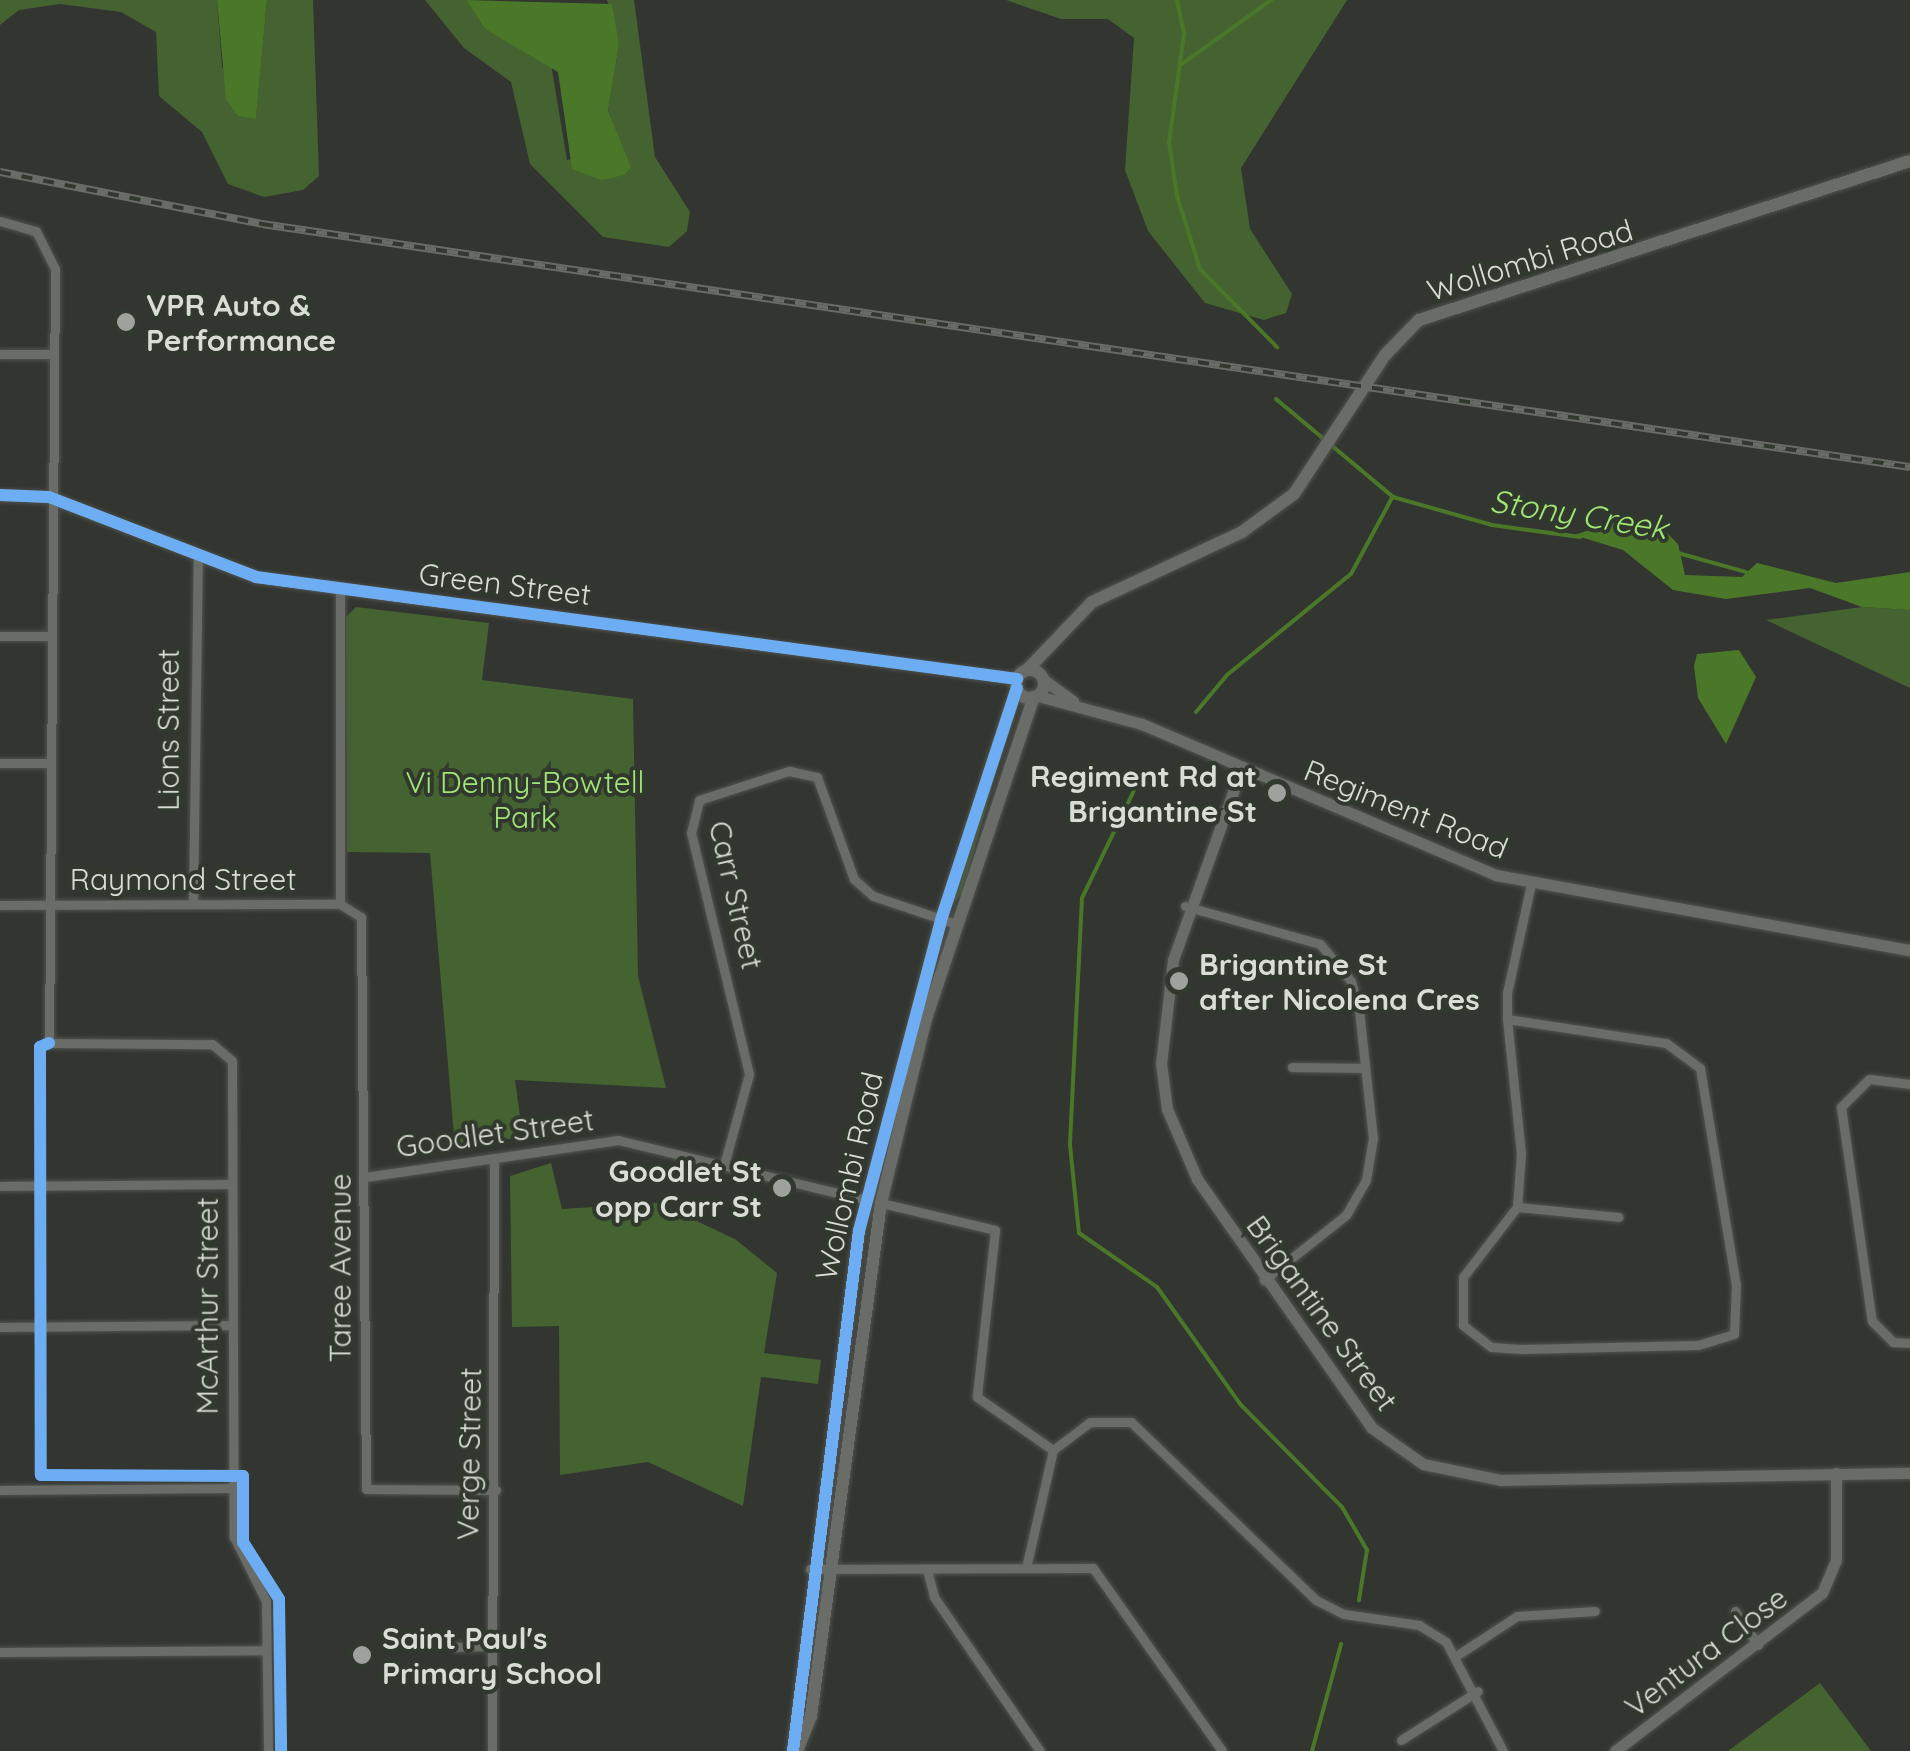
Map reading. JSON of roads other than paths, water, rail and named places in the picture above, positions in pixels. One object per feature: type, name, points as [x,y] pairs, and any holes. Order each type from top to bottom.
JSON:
[{"type":"main road","name":"Wollombi Road","points":[[795,1751],[810,1569],[866,1200],[941,920],[1020,679],[1092,602],[1242,532],[1310,476],[1401,336],[1442,308],[1592,271],[1910,161]]},
{"type":"main road","points":[[1020,679],[1044,678],[1047,646]]},
{"type":"main road","name":"Wollombi Road","points":[[795,1751],[811,1716],[826,1570],[881,1203],[956,924],[1044,678]]},
{"type":"main road","points":[[1020,679],[1036,696]]},
{"type":"street","points":[[0,221],[36,231],[50,248],[57,303],[48,354],[49,905]]},
{"type":"street","points":[[0,354],[48,354]]},
{"type":"street","name":"Green Street","points":[[0,495],[49,496],[236,573],[1020,679]]},
{"type":"street","name":"Lions Street","points":[[194,904],[198,557]]},
{"type":"street","points":[[340,588],[340,904]]},
{"type":"street","points":[[0,636],[48,636]]},
{"type":"street","name":"Regiment Road","points":[[1044,678],[1073,701]]},
{"type":"street","name":"Regiment Road","points":[[1036,696],[1073,701],[1531,884],[1910,950]]},
{"type":"street","points":[[0,763],[48,763]]},
{"type":"street","name":"Brigantine Street","points":[[1242,767],[1185,906],[1164,1020],[1168,1109],[1196,1179],[1372,1428],[1456,1475],[1910,1472]]},
{"type":"street","name":"Carr Street","points":[[724,1165],[749,1074],[691,834],[698,800],[789,771],[817,777],[854,879],[872,896],[956,924]]},
{"type":"street","points":[[1507,1020],[1666,1044],[1700,1068],[1736,1284],[1734,1334],[1646,1348],[1491,1347],[1468,1334],[1457,1294],[1516,1207],[1521,1154],[1507,1020],[1531,884]]},
{"type":"street","name":"Raymond Street","points":[[0,905],[340,904],[361,917]]},
{"type":"street","name":"McArthur Street","points":[[49,905],[49,1043],[212,1044],[232,1061],[236,1550],[262,1582],[266,1650]]},
{"type":"street","points":[[1185,906],[1320,944],[1351,982],[1366,1068],[1372,1138],[1356,1202],[1264,1280]]},
{"type":"street","name":"Taree Avenue","points":[[361,917],[366,1490],[496,1490]]},
{"type":"street","points":[[1292,1067],[1366,1068]]},
{"type":"street","points":[[1910,1084],[1869,1079],[1842,1108],[1872,1321],[1893,1342],[1910,1343]]},
{"type":"street","name":"Goodlet Street","points":[[365,1177],[618,1140],[866,1200]]},
{"type":"street","name":"Verge Street","points":[[492,1751],[496,1490],[494,1158]]},
{"type":"street","points":[[0,1186],[232,1184]]},
{"type":"street","points":[[866,1200],[994,1230],[977,1397],[1053,1450]]},
{"type":"street","points":[[1516,1207],[1619,1217]]},
{"type":"street","points":[[0,1328],[232,1325]]},
{"type":"street","points":[[1026,1568],[1053,1450],[1090,1422],[1131,1422],[1316,1600],[1344,1614],[1419,1625],[1458,1654],[1503,1751]]},
{"type":"street","name":"Ventura Close","points":[[1615,1751],[1758,1645],[1828,1583],[1836,1473]]},
{"type":"street","points":[[0,1490],[233,1488]]},
{"type":"street","points":[[810,1569],[1097,1571],[1220,1747],[1206,1751]]},
{"type":"street","points":[[927,1570],[934,1597],[1040,1751]]},
{"type":"street","points":[[1735,1610],[1758,1645]]},
{"type":"street","points":[[1458,1654],[1517,1616],[1595,1611]]},
{"type":"street","points":[[455,1647],[492,1646]]},
{"type":"street","points":[[0,1652],[266,1650],[268,1751]]},
{"type":"street","points":[[1401,1740],[1478,1692]]},
{"type":"waterway","points":[[1177,0],[1184,34],[1169,142],[1177,196],[1200,269],[1277,347]]},
{"type":"waterway","points":[[1182,64],[1271,0]]},
{"type":"waterway","name":"Stony Creek","points":[[1276,399],[1393,497],[1492,525],[1580,537]]},
{"type":"waterway","points":[[1196,712],[1227,675],[1351,574],[1392,498]]},
{"type":"waterway","name":"Stony Creek","points":[[1678,553],[1746,572]]},
{"type":"waterway","points":[[1141,776],[1082,898],[1070,1145],[1079,1233],[1157,1287],[1241,1405],[1342,1507],[1367,1550],[1359,1600]]},
{"type":"waterway","points":[[1312,1751],[1341,1644]]},
{"type":"railway","points":[[0,172],[262,224],[1910,467]]},
{"type":"place","name":"VPR Auto & Performance","points":[[126,322]]},
{"type":"place","name":"Regiment Rd at Brigantine St","points":[[1277,793]]},
{"type":"place","name":"Brigantine St after Nicolena Cres","points":[[1179,981]]},
{"type":"place","name":"Goodlet St opp Carr St","points":[[782,1188]]},
{"type":"place","name":"Saint Paul's Primary School","points":[[362,1655]]},
{"type":"park label","name":"Vi Denny-Bowtell Park","points":[[525,799]]}]
